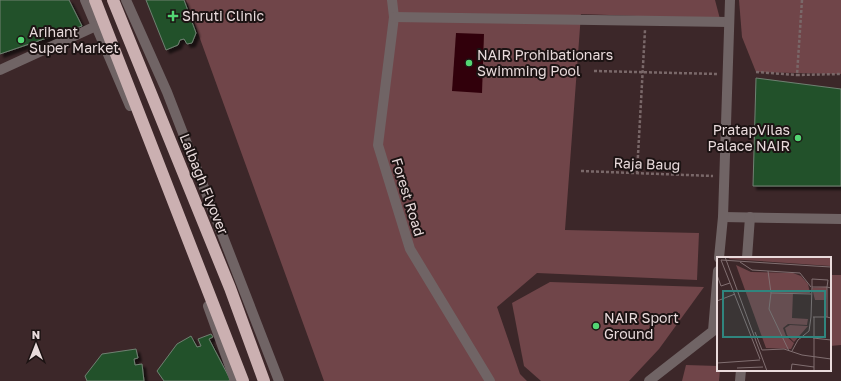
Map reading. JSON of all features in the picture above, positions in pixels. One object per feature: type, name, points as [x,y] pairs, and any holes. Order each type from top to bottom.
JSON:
[{"type":"highway","points":[[95,0],[243,381]]},
{"type":"highway","name":"Lalbagh Flyover","points":[[112,0],[230,288],[264,381]]},
{"type":"street","points":[[85,0],[157,169],[235,381]]},
{"type":"street","points":[[126,0],[167,92],[279,381]]},
{"type":"street","name":"Forest Road","points":[[392,0],[394,17],[378,145],[410,249],[490,381]]},
{"type":"street","points":[[719,257],[723,217],[730,0]]},
{"type":"street","points":[[394,17],[729,22]]},
{"type":"street","points":[[0,70],[96,26]]},
{"type":"street","points":[[723,217],[841,219]]},
{"type":"street","points":[[747,257],[750,217]]},
{"type":"street","points":[[649,381],[713,331],[717,283]]},
{"type":"street","points":[[740,381],[741,371]]},
{"type":"path","points":[[798,75],[802,0]]},
{"type":"path","points":[[637,173],[645,20]]},
{"type":"path","points":[[594,70],[720,74]]},
{"type":"path","points":[[756,72],[798,75],[841,74]]},
{"type":"path","name":"Raja Baug","points":[[581,171],[713,176]]},
{"type":"shaded area","points":[[186,0],[715,0],[720,19],[581,14],[565,230],[699,233],[697,280],[537,273],[497,307],[520,374],[527,381],[324,381]]},
{"type":"shaded area","points":[[739,0],[841,0],[841,74],[756,72],[742,37]]},
{"type":"shaded area","name":"NAIR Prohibationars Swimming Pool","points":[[456,33],[484,34],[482,93],[452,91]]},
{"type":"shaded area","points":[[831,275],[841,275],[841,345],[831,346]]},
{"type":"shaded area","name":"NAIR Sport Ground","points":[[550,282],[704,287],[659,349],[629,381],[541,381],[524,366],[512,303]]},
{"type":"shaded area","points":[[686,365],[717,366],[717,371],[720,371],[719,381],[682,381]]},
{"type":"building","name":"Arihant Super Market","points":[[0,0],[69,0],[82,26],[0,54]]},
{"type":"building","points":[[146,0],[184,0],[196,33],[192,43],[187,44],[184,39],[180,40],[178,45],[166,50]]},
{"type":"building","name":"PratapVilas Palace NAIR","points":[[756,78],[841,89],[841,186],[753,186]]},
{"type":"building","points":[[211,334],[213,337],[209,339],[230,379],[229,381],[164,381],[157,371],[177,344],[191,336],[197,347],[201,346],[198,339]]},
{"type":"building","points":[[136,349],[138,358],[134,359],[135,365],[142,364],[144,381],[87,381],[85,376],[102,354]]},
{"type":"place","name":"Shruti Clinic","points":[[173,16]]},
{"type":"place","name":"Arihant Super Market","points":[[21,40]]},
{"type":"place","name":"NAIR Prohibationars Swimming Pool","points":[[469,63]]},
{"type":"place","name":"PratapVilas Palace NAIR","points":[[798,138]]},
{"type":"place","name":"NAIR Sport Ground","points":[[596,326]]}]
